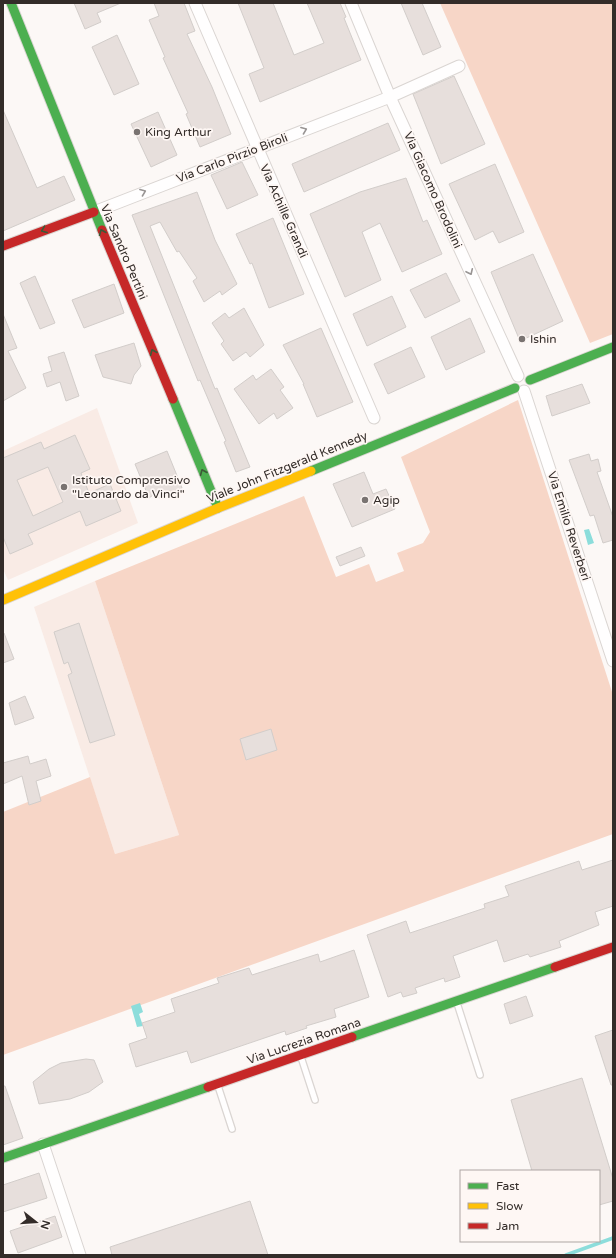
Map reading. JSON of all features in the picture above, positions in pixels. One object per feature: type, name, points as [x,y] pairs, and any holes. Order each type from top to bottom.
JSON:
[{"type":"street","name":"Via Sandro Pertini","points":[[11,3],[94,212],[218,508]]},
{"type":"street","name":"Via Achille Grandi","points":[[195,3],[374,418]]},
{"type":"street","name":"Via Giacomo Brodolini","points":[[351,3],[390,96],[518,376]]},
{"type":"street","name":"Via Carlo Pirzio Biroli","points":[[3,246],[390,96],[459,66]]},
{"type":"street","points":[[530,380],[613,347]]},
{"type":"street","points":[[525,375],[530,380],[529,388],[520,390],[514,383],[518,376],[525,375]]},
{"type":"street","name":"Viale John Fitzgerald Kennedy","points":[[3,600],[218,508],[520,390]]},
{"type":"street","name":"Via Emilio Reverberi","points":[[520,390],[613,661]]},
{"type":"street","name":"Via Lucrezia Romana","points":[[3,1158],[613,947]]},
{"type":"street","points":[[43,1144],[80,1255]]},
{"type":"lane","points":[[456,1001],[480,1075]]},
{"type":"lane","points":[[301,1055],[314,1100]]},
{"type":"lane","points":[[217,1084],[232,1129]]},
{"type":"shaded area","points":[[440,3],[613,3],[613,334],[590,343]]},
{"type":"shaded area","points":[[518,400],[613,695],[613,834],[3,1055],[3,812],[90,777],[115,854],[179,835],[95,581],[304,496],[336,577],[369,564],[376,582],[404,571],[397,553],[423,543],[430,532],[401,457]]},
{"type":"shaded area","name":"Istituto Comprensivo \"Leonardo da Vinci\"","points":[[97,408],[138,523],[8,580],[3,569],[3,451]]},
{"type":"shaded area","points":[[95,581],[179,835],[115,854],[34,607]]},
{"type":"water","points":[[589,529],[594,543],[588,545],[584,530]]},
{"type":"water","points":[[140,1003],[143,1012],[139,1014],[143,1026],[137,1027],[131,1006]]},
{"type":"building","points":[[74,3],[121,3],[97,13],[101,22],[85,29]]},
{"type":"building","points":[[154,3],[184,3],[195,31],[187,34],[212,87],[231,134],[200,147],[186,114],[188,113],[163,58],[165,57],[149,20],[159,16]]},
{"type":"building","points":[[238,3],[273,3],[294,55],[324,43],[307,3],[340,3],[346,17],[344,18],[361,60],[260,102],[249,74],[264,68]]},
{"type":"building","points":[[401,3],[422,3],[441,47],[423,55]]},
{"type":"building","points":[[117,35],[139,84],[114,95],[92,47]]},
{"type":"building","points":[[454,76],[485,144],[441,164],[413,94]]},
{"type":"building","points":[[3,110],[37,188],[64,176],[75,200],[3,231]]},
{"type":"building","points":[[158,112],[177,155],[151,167],[131,124]]},
{"type":"building","points":[[388,123],[400,150],[304,192],[292,164]]},
{"type":"building","points":[[242,162],[258,195],[227,209],[211,175]]},
{"type":"building","points":[[495,164],[524,232],[499,243],[493,231],[475,240],[449,184]]},
{"type":"building","points":[[406,178],[423,222],[427,220],[442,254],[402,272],[380,223],[362,232],[381,280],[345,297],[310,214],[360,192]]},
{"type":"building","points":[[197,192],[215,240],[237,284],[222,295],[220,291],[204,302],[193,281],[197,278],[179,251],[177,252],[160,222],[150,226],[215,389],[217,388],[250,467],[236,472],[224,442],[226,441],[200,380],[198,381],[132,215]]},
{"type":"building","points":[[273,218],[304,294],[269,308],[252,263],[250,264],[236,234]]},
{"type":"building","points":[[533,254],[563,321],[520,341],[491,272]]},
{"type":"building","points":[[446,273],[460,301],[425,318],[410,290]]},
{"type":"building","points":[[35,276],[55,323],[40,329],[20,283]]},
{"type":"building","points":[[114,284],[124,313],[84,328],[72,300]]},
{"type":"building","points":[[392,296],[406,327],[367,346],[353,314]]},
{"type":"building","points":[[244,308],[264,345],[250,357],[246,352],[233,361],[221,344],[224,341],[212,323],[225,313],[229,318]]},
{"type":"building","points":[[3,314],[17,348],[8,351],[26,388],[3,401]]},
{"type":"building","points":[[470,318],[485,352],[446,370],[431,337]]},
{"type":"building","points":[[321,328],[353,402],[317,417],[304,384],[283,345]]},
{"type":"building","points":[[134,343],[141,366],[134,375],[131,384],[103,377],[95,355]]},
{"type":"building","points":[[411,347],[425,377],[388,394],[374,364]]},
{"type":"building","points":[[64,352],[79,396],[66,401],[60,382],[47,387],[43,374],[52,371],[48,357]]},
{"type":"building","points":[[271,369],[284,387],[280,390],[293,408],[277,419],[274,413],[259,424],[234,389],[253,375],[256,380]]},
{"type":"building","points":[[582,384],[590,403],[552,416],[546,396]]},
{"type":"building","points":[[75,435],[90,469],[81,473],[89,493],[110,484],[121,511],[86,526],[80,511],[28,534],[33,544],[10,554],[3,537],[3,458],[41,442],[44,449]],"holes":[[[48,467],[63,502],[33,516],[17,480]]]},
{"type":"building","points":[[167,451],[182,488],[159,498],[156,493],[149,498],[135,464]]},
{"type":"building","points":[[589,454],[591,461],[598,459],[601,471],[597,472],[613,517],[613,540],[603,543],[594,515],[590,516],[569,460]]},
{"type":"building","name":"Agip","points":[[364,472],[373,494],[386,489],[395,509],[352,527],[333,484]]},
{"type":"building","points":[[361,547],[365,556],[340,566],[336,557]]},
{"type":"building","points":[[79,623],[115,735],[90,743],[68,675],[72,673],[68,662],[64,664],[54,632]]},
{"type":"building","points":[[3,633],[14,659],[3,663]]},
{"type":"building","points":[[25,696],[34,718],[15,725],[9,703]]},
{"type":"building","points":[[271,729],[277,750],[246,760],[240,739]]},
{"type":"building","points":[[28,756],[30,764],[46,759],[51,776],[36,781],[41,801],[29,805],[22,776],[3,784],[3,763]]},
{"type":"building","points":[[613,860],[613,906],[595,912],[599,925],[559,941],[561,947],[530,957],[528,954],[504,962],[497,940],[453,956],[460,977],[445,982],[444,978],[415,988],[417,993],[403,997],[401,992],[388,997],[367,935],[406,921],[410,933],[485,908],[484,904],[509,896],[505,886],[579,861],[582,870]]},
{"type":"building","points":[[354,950],[369,997],[334,1009],[336,1017],[306,1026],[307,1028],[286,1035],[285,1031],[191,1063],[187,1051],[136,1067],[129,1044],[147,1038],[142,1023],[175,1012],[171,999],[219,983],[217,978],[249,968],[252,975],[318,954],[320,962]]},
{"type":"building","points":[[526,996],[533,1016],[510,1024],[504,1004]]},
{"type":"building","points":[[613,1030],[613,1085],[611,1085],[595,1036]]},
{"type":"building","points":[[86,1059],[94,1060],[103,1082],[89,1092],[70,1099],[39,1104],[33,1082],[49,1069],[61,1063]]},
{"type":"building","points":[[582,1078],[613,1179],[613,1201],[600,1205],[600,1170],[532,1170],[511,1100]]},
{"type":"building","points":[[3,1086],[5,1086],[23,1138],[3,1145]]},
{"type":"building","points":[[39,1173],[47,1198],[3,1212],[3,1185]]},
{"type":"building","points":[[250,1201],[268,1255],[112,1255],[110,1247]]},
{"type":"building","points":[[55,1216],[62,1237],[18,1253],[10,1231]]},
{"type":"waterway","points":[[566,1255],[613,1238]]},
{"type":"traffic: fast","points":[[11,3],[102,230]]},
{"type":"traffic: fast","points":[[530,380],[613,347]]},
{"type":"traffic: fast","points":[[311,471],[515,388]]},
{"type":"traffic: fast","points":[[173,399],[218,508]]},
{"type":"traffic: fast","points":[[352,1037],[555,967]]},
{"type":"traffic: fast","points":[[3,1158],[208,1087]]},
{"type":"traffic: slow","points":[[3,600],[218,508],[311,471]]},
{"type":"traffic: jam","points":[[3,246],[94,212]]},
{"type":"traffic: jam","points":[[102,230],[173,399]]},
{"type":"traffic: jam","points":[[555,967],[613,947]]},
{"type":"traffic: jam","points":[[208,1087],[352,1037]]},
{"type":"place","name":"King Arthur","points":[[137,132]]},
{"type":"place","name":"Ishin","points":[[522,339]]},
{"type":"place","name":"Istituto Comprensivo \"Leonardo da Vinci\"","points":[[64,487]]},
{"type":"place","name":"Agip","points":[[365,500]]}]
